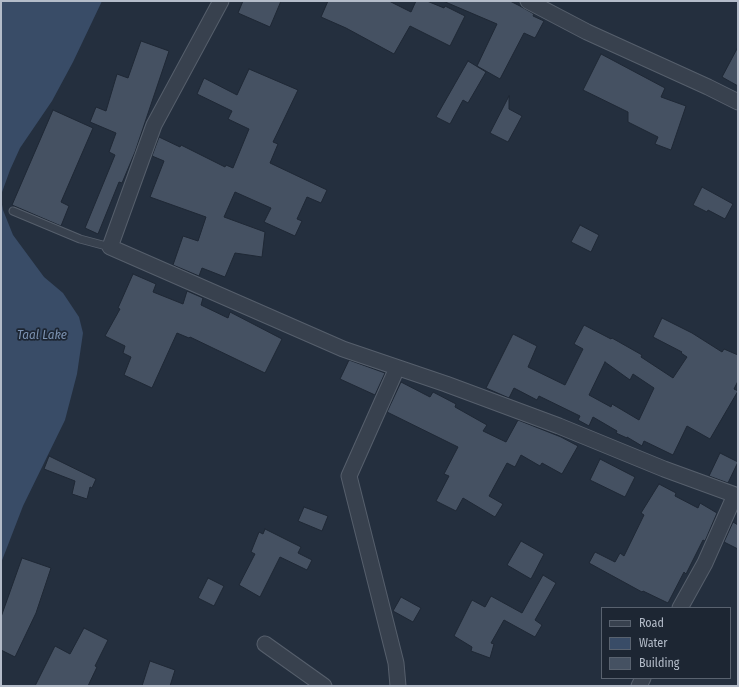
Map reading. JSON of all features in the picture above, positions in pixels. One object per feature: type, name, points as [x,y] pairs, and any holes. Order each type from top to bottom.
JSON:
[{"type":"street","points":[[221,1],[154,125],[110,247],[343,349],[453,386],[737,496],[705,563],[681,607]]},
{"type":"street","points":[[528,1],[587,32],[738,102]]},
{"type":"street","points":[[397,368],[349,476],[396,663],[398,686]]},
{"type":"street","points":[[265,644],[324,686]]},
{"type":"lane","points":[[14,211],[80,240],[110,247]]},
{"type":"water","points":[[1,1],[102,1],[73,62],[52,101],[20,148],[1,195]]},
{"type":"water","name":"Taal Lake","points":[[1,199],[3,210],[13,235],[44,277],[63,293],[79,317],[83,333],[77,374],[65,420],[23,506],[1,563]]},
{"type":"building","points":[[243,1],[281,1],[270,27],[238,13]]},
{"type":"building","points":[[328,1],[389,1],[411,12],[416,1],[427,1],[444,8],[445,6],[465,16],[450,46],[410,26],[394,54],[346,28],[321,17]]},
{"type":"building","points":[[443,1],[510,1],[534,14],[533,16],[544,21],[535,38],[524,33],[500,79],[477,66],[497,24]]},
{"type":"building","points":[[141,41],[169,51],[135,152],[122,183],[119,182],[98,234],[85,228],[115,155],[109,152],[116,133],[90,122],[96,107],[106,111],[117,74],[128,78]]},
{"type":"building","points":[[738,47],[738,86],[722,77]]},
{"type":"building","points":[[601,54],[665,88],[661,97],[686,106],[671,150],[655,144],[658,137],[628,122],[628,112],[583,90]]},
{"type":"building","points":[[468,61],[486,72],[468,103],[463,100],[450,124],[436,117]]},
{"type":"building","points":[[249,69],[298,90],[273,142],[278,144],[270,163],[327,190],[321,203],[307,197],[297,219],[302,221],[295,236],[264,222],[271,208],[235,192],[224,217],[265,232],[262,257],[235,253],[225,277],[202,268],[199,276],[173,265],[183,236],[198,241],[206,217],[150,197],[164,161],[152,156],[159,137],[180,147],[181,145],[225,167],[226,165],[233,168],[249,129],[228,119],[232,111],[197,94],[204,78],[237,95]]},
{"type":"building","points":[[509,96],[509,109],[522,116],[508,142],[490,133]]},
{"type":"building","points":[[53,110],[93,128],[61,202],[69,206],[61,226],[12,205]]},
{"type":"building","points":[[702,187],[733,204],[725,219],[708,210],[707,212],[693,205]]},
{"type":"building","points":[[580,225],[599,235],[591,252],[571,242]]},
{"type":"building","points":[[133,274],[156,284],[153,292],[183,304],[187,291],[203,298],[201,305],[228,318],[230,312],[282,339],[265,373],[190,337],[189,338],[177,333],[152,388],[124,375],[131,357],[123,353],[125,346],[105,336],[120,309],[118,308]]},
{"type":"building","points":[[662,318],[692,333],[722,352],[724,349],[738,355],[738,381],[734,389],[738,391],[710,439],[687,426],[673,455],[644,441],[642,446],[627,437],[616,433],[617,431],[593,417],[589,426],[578,420],[580,416],[539,396],[537,400],[514,388],[509,398],[486,388],[513,334],[537,346],[528,367],[565,385],[583,349],[574,344],[584,325],[611,339],[612,338],[642,355],[641,357],[673,378],[687,357],[681,353],[682,352],[653,337]],"holes":[[[605,362],[630,380],[633,374],[654,388],[639,420],[612,404],[611,407],[589,395]]]},
{"type":"building","points":[[349,360],[385,373],[375,395],[340,379]]},
{"type":"building","points":[[401,382],[430,397],[433,392],[456,404],[455,407],[487,425],[483,431],[506,442],[518,420],[561,437],[578,446],[562,474],[542,463],[540,466],[521,455],[515,467],[507,463],[489,496],[503,504],[495,517],[463,498],[456,511],[436,501],[449,476],[444,474],[458,447],[387,412]]},
{"type":"building","points":[[720,453],[738,462],[728,483],[709,476]]},
{"type":"building","points":[[49,456],[96,479],[92,488],[90,487],[87,499],[72,494],[75,481],[44,469]]},
{"type":"building","points":[[600,459],[635,477],[625,497],[590,480]]},
{"type":"building","points":[[659,484],[676,493],[675,496],[698,508],[700,503],[717,513],[705,541],[703,540],[686,574],[684,572],[668,603],[643,591],[642,592],[589,563],[595,552],[615,562],[620,553],[624,556],[644,515],[641,513]]},
{"type":"building","points":[[304,507],[328,516],[322,531],[298,521]]},
{"type":"building","points":[[733,522],[738,525],[738,549],[724,542]]},
{"type":"building","points":[[265,529],[301,547],[298,553],[312,560],[307,570],[280,557],[260,597],[239,585],[255,554],[251,552],[259,532],[263,534]]},
{"type":"building","points":[[521,541],[544,554],[531,579],[507,565]]},
{"type":"building","points":[[22,558],[51,568],[36,613],[15,657],[1,650],[1,617]]},
{"type":"building","points":[[543,575],[556,583],[535,620],[542,625],[535,637],[504,620],[491,643],[494,644],[490,658],[471,651],[472,647],[454,636],[472,600],[485,607],[491,596],[522,613]]},
{"type":"building","points":[[208,578],[224,586],[214,606],[198,598]]},
{"type":"building","points":[[401,597],[421,608],[413,622],[393,611]]},
{"type":"building","points":[[84,628],[108,640],[95,666],[97,667],[88,686],[35,686],[55,646],[70,654]]},
{"type":"building","points":[[150,661],[175,670],[170,686],[142,686]]}]
